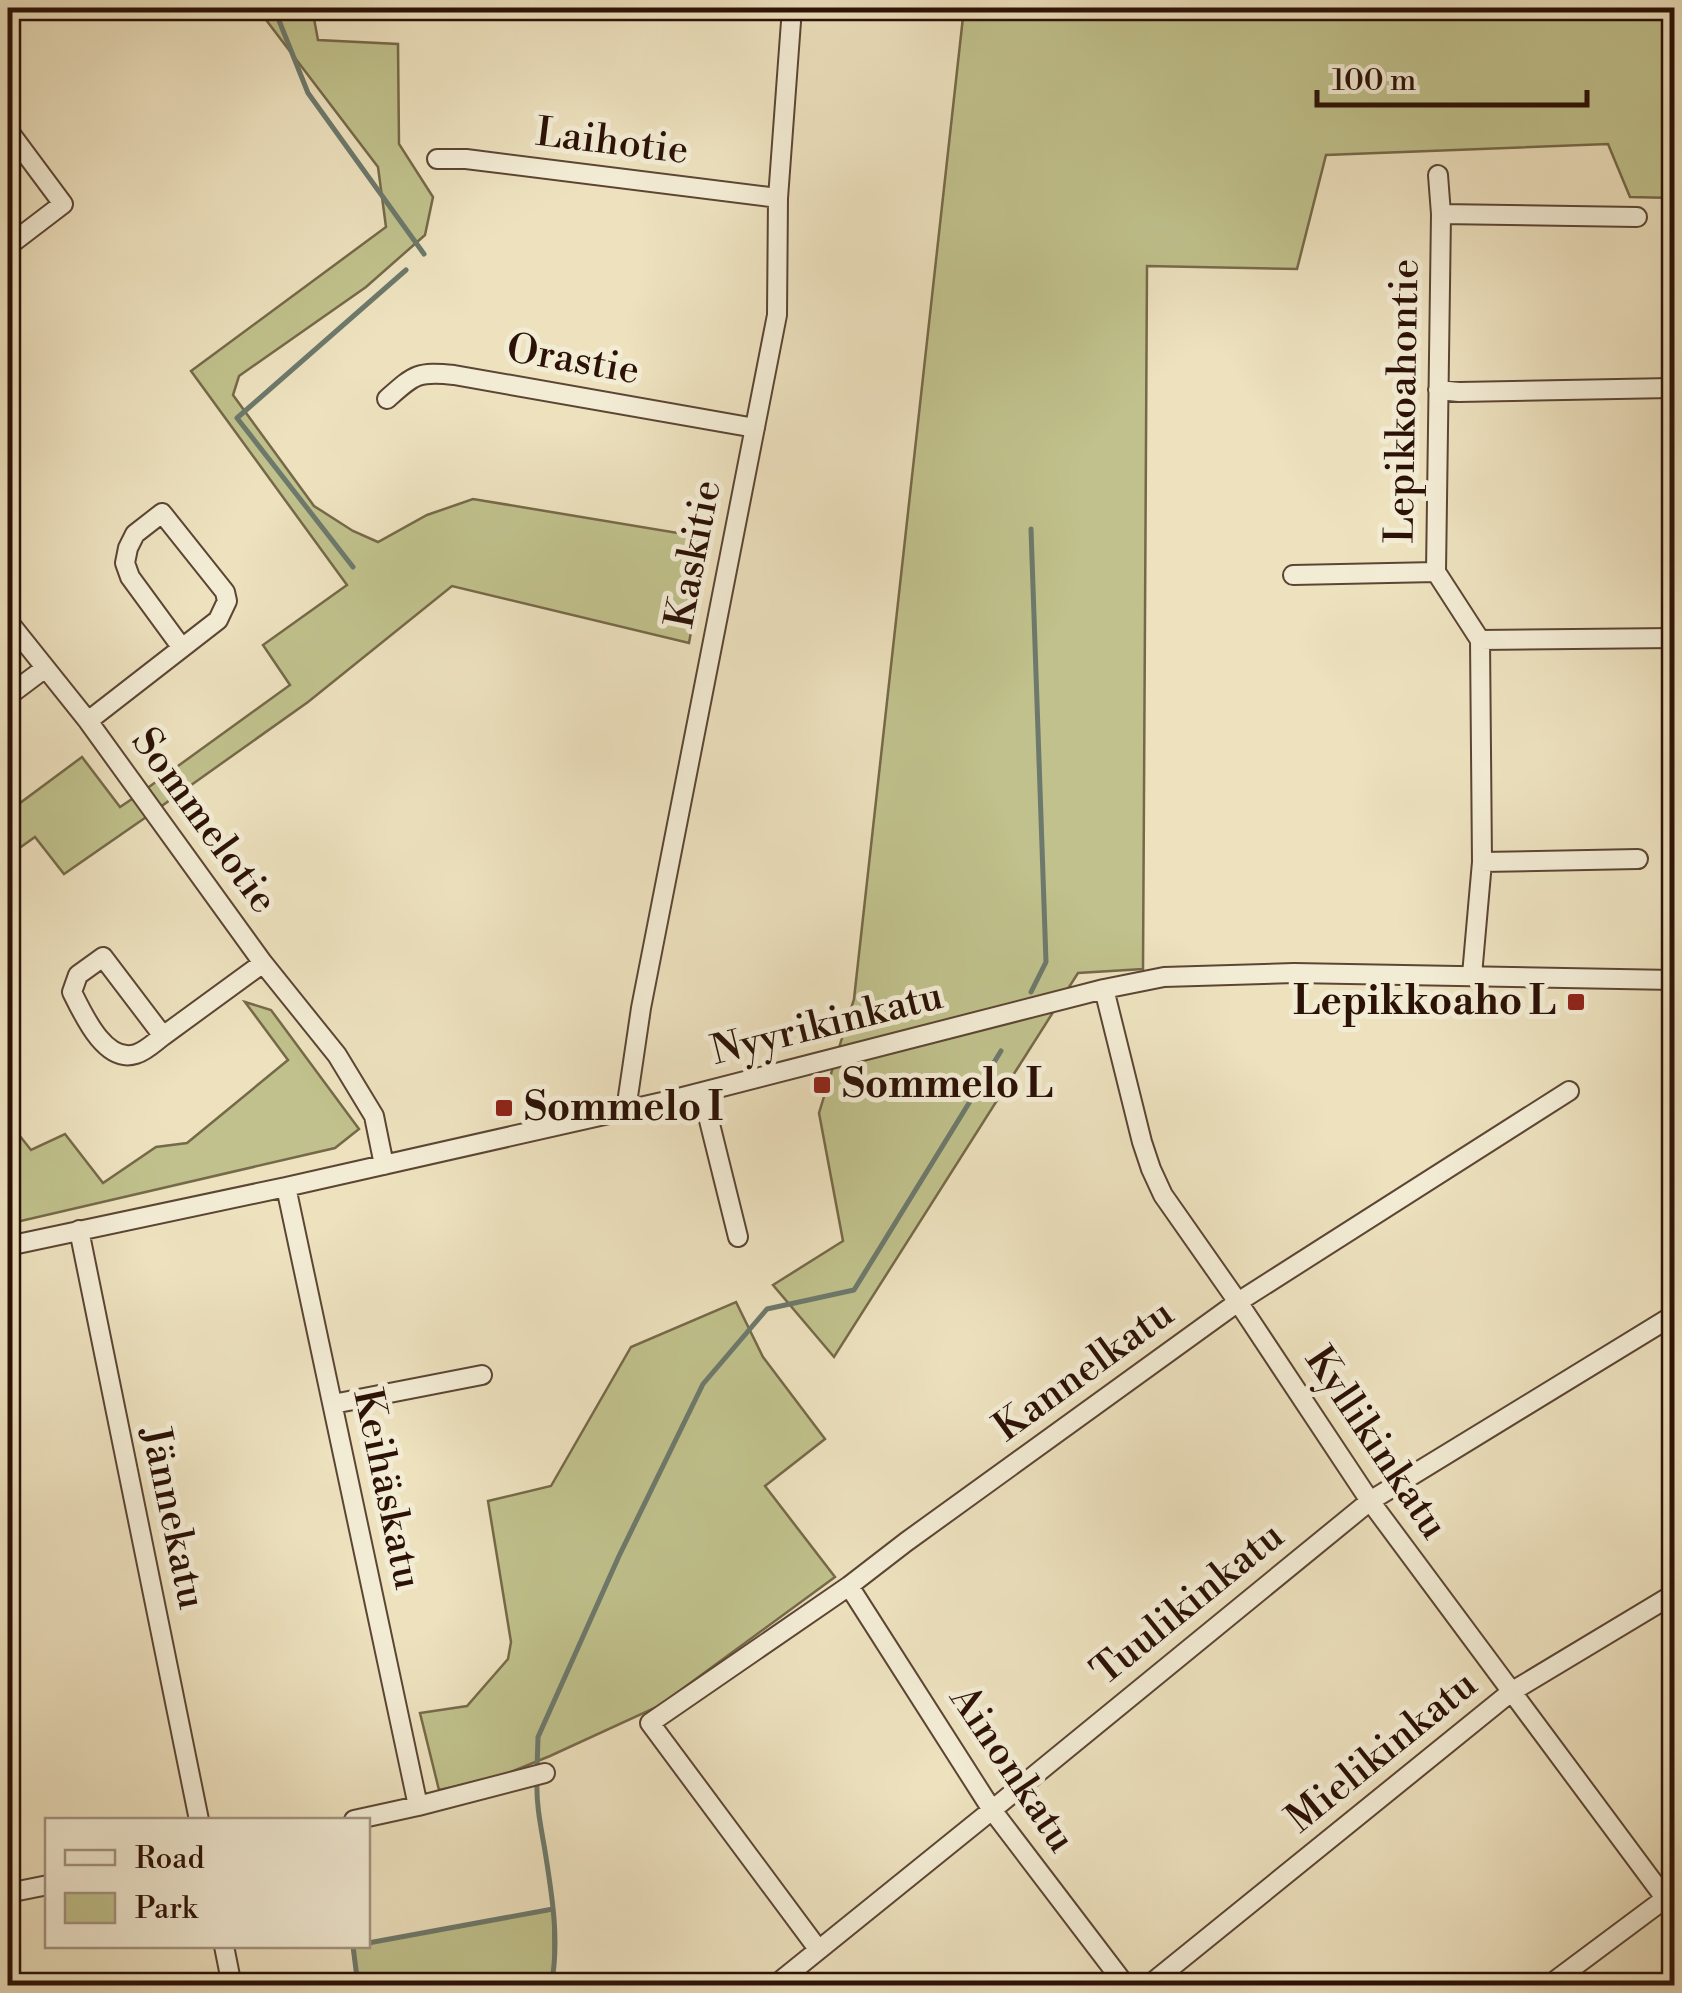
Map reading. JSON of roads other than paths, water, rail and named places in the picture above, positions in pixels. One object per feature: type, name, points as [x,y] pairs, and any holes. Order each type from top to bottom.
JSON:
[{"type":"street","name":"Kaskitie","points":[[626,1110],[640,1008],[777,315],[778,198],[792,8]]},
{"type":"street","points":[[8,130],[63,204],[8,246]]},
{"type":"street","name":"Laihotie","points":[[437,159],[466,158],[778,198]]},
{"type":"street","name":"Lepikkoahontie","points":[[1438,175],[1441,214],[1436,572],[1480,640]]},
{"type":"street","points":[[1441,214],[1637,217]]},
{"type":"street","name":"Orastie","points":[[386,399],[407,381],[428,372],[454,374],[755,428]]},
{"type":"street","points":[[1438,390],[1670,388]]},
{"type":"street","name":"Sommelotie","points":[[88,721],[182,648],[218,620],[227,600],[225,592],[162,513],[135,534],[125,563],[130,578],[182,648]]},
{"type":"street","points":[[1293,575],[1436,572]]},
{"type":"street","name":"Sommelotie","points":[[8,621],[88,721],[263,963],[337,1055],[374,1116],[384,1165]]},
{"type":"street","points":[[1472,975],[1482,862],[1480,640],[1674,638]]},
{"type":"street","points":[[8,696],[44,669]]},
{"type":"street","points":[[1482,862],[1638,859]]},
{"type":"street","name":"Sommelotie","points":[[163,1036],[103,957],[78,975],[72,992],[88,1024],[105,1044],[124,1056],[139,1054],[263,963]]},
{"type":"street","name":"Nyyrikinkatu","points":[[8,1246],[626,1110],[1164,977],[1294,973],[1674,980]]},
{"type":"street","name":"Kyllikinkatu","points":[[1104,989],[1151,1169],[1163,1195],[1370,1501],[1511,1692],[1670,1895]]},
{"type":"street","name":"Kannelkatu","points":[[818,1948],[650,1723],[849,1586],[1238,1302],[1569,1091]]},
{"type":"street","points":[[702,1092],[738,1237]]},
{"type":"street","name":"Keihäskatu","points":[[286,1187],[418,1806]]},
{"type":"street","name":"Jännekatu","points":[[79,1230],[199,1818]]},
{"type":"street","name":"Tuulikinkatu","points":[[774,1986],[1370,1501],[1674,1315]]},
{"type":"street","points":[[333,1404],[482,1374]]},
{"type":"street","name":"Ainonkatu","points":[[849,1586],[992,1810],[1126,1986]]},
{"type":"street","name":"Mielikinkatu","points":[[1148,1986],[1511,1692],[1674,1594]]},
{"type":"street","points":[[363,1818],[545,1772]]},
{"type":"street","points":[[8,1892],[45,1885]]},
{"type":"street","points":[[1548,1986],[1670,1895]]},
{"type":"street","points":[[224,1948],[232,1986]]},
{"type":"waterway","points":[[274,8],[308,93],[424,254]]},
{"type":"waterway","points":[[353,567],[237,418],[406,270]]},
{"type":"waterway","points":[[1031,529],[1046,962],[1031,992]]},
{"type":"waterway","points":[[537,1769],[538,1737],[619,1556],[703,1384],[767,1309],[854,1290],[1001,1051]]},
{"type":"waterway","points":[[537,1780],[554,1918],[551,1986]]},
{"type":"waterway","points":[[370,1943],[553,1909]]},
{"type":"waterway","points":[[353,1948],[358,1986]]},
{"type":"place","name":"Lepikkoaho L","points":[[1576,1002]]},
{"type":"place","name":"Sommelo L","points":[[822,1085]]},
{"type":"place","name":"Sommelo I","points":[[504,1108]]}]
